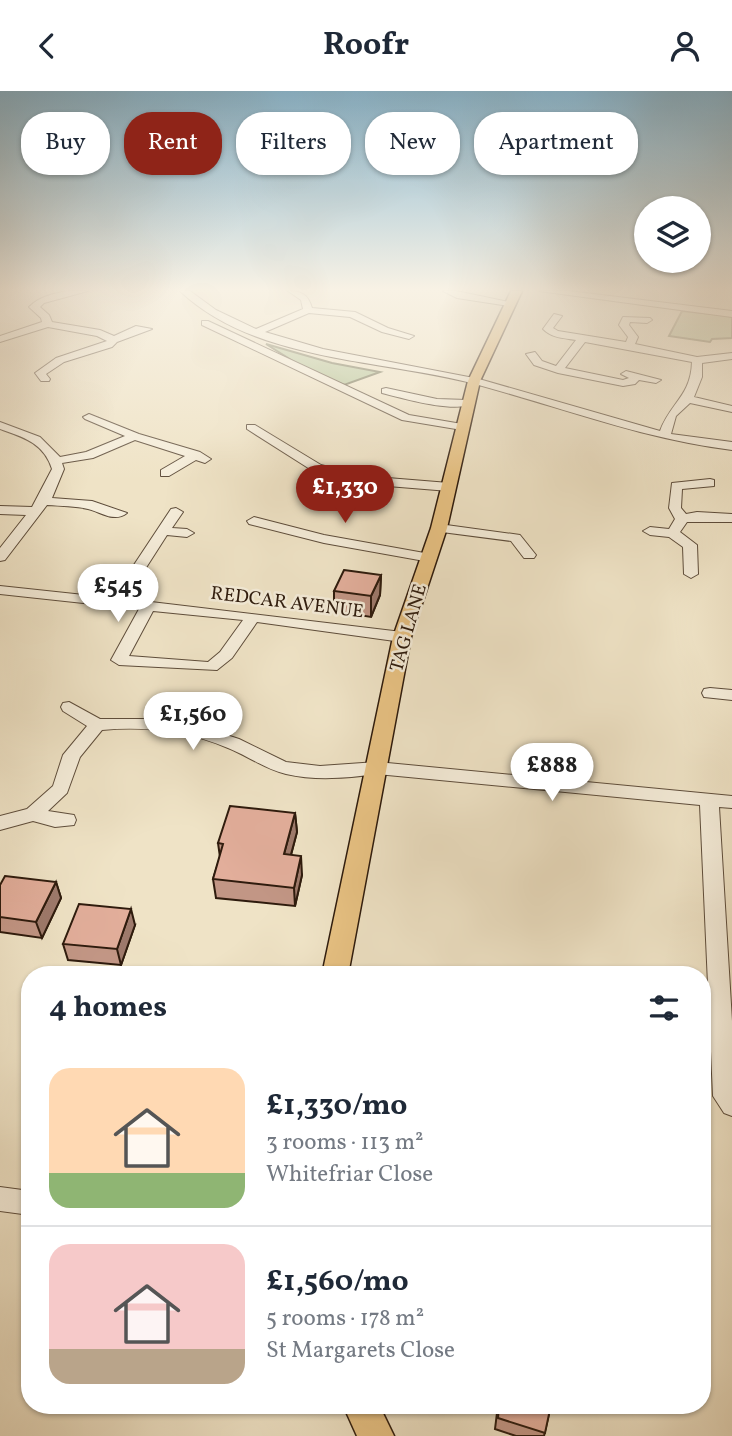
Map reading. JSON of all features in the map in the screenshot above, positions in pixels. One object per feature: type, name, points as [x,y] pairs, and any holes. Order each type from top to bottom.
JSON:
[{"type":"main road","name":"TAG LANE","points":[[337,966],[402,637],[439,528],[467,403],[486,354]]},
{"type":"main road","points":[[365,1414],[376,1436]]},
{"type":"street","points":[[38,376],[60,360],[80,354]]},
{"type":"street","points":[[270,354],[406,418],[462,426]]},
{"type":"street","points":[[329,354],[474,381],[664,436],[732,446]]},
{"type":"street","points":[[531,354],[538,363],[558,370],[623,383],[631,382],[637,376]]},
{"type":"street","points":[[558,370],[571,354]]},
{"type":"street","points":[[666,354],[696,360],[732,356]]},
{"type":"street","points":[[664,436],[671,415],[688,399],[697,377],[696,360]]},
{"type":"street","points":[[619,372],[656,380]]},
{"type":"street","points":[[386,391],[437,402],[467,403]]},
{"type":"street","points":[[688,399],[732,409]]},
{"type":"street","points":[[89,417],[135,436],[201,457],[165,473]]},
{"type":"street","points":[[0,425],[36,438],[52,452],[56,461],[56,478],[39,506],[0,557]]},
{"type":"street","points":[[251,427],[317,468],[363,480],[449,487]]},
{"type":"street","points":[[56,461],[89,454],[135,436]]},
{"type":"street","points":[[682,519],[675,508],[676,486],[710,483]]},
{"type":"street","points":[[0,510],[92,505],[107,512],[120,513]]},
{"type":"street","points":[[115,604],[176,512]]},
{"type":"street","points":[[673,533],[682,519],[697,516],[732,518]]},
{"type":"street","points":[[254,521],[324,539],[430,558]]},
{"type":"street","points":[[439,528],[514,538],[529,555]]},
{"type":"street","points":[[163,531],[187,533]]},
{"type":"street","points":[[650,531],[673,533],[690,545],[691,574]]},
{"type":"street","name":"REDCAR AVENUE","points":[[0,590],[253,617],[402,637]]},
{"type":"street","points":[[149,605],[119,660],[211,667],[226,655],[253,617]]},
{"type":"street","points":[[710,693],[732,695]]},
{"type":"street","points":[[69,707],[97,725],[120,722],[179,729],[232,742],[283,767],[302,770],[338,773],[377,768],[732,802]]},
{"type":"street","points":[[0,823],[33,814],[61,789],[72,755],[97,725]]},
{"type":"street","points":[[709,799],[725,1096],[732,1105]]},
{"type":"street","points":[[33,814],[42,818],[67,820]]},
{"type":"street","points":[[0,1199],[21,1202]]},
{"type":"green space","points":[[281,354],[300,354],[380,372],[344,385],[304,368]]},
{"type":"building","points":[[344,570],[381,575],[371,596],[334,591]]},
{"type":"building","points":[[230,806],[295,813],[284,854],[301,856],[294,888],[213,879],[223,844],[218,843]]},
{"type":"building","points":[[5,876],[56,882],[36,922],[0,917],[0,885]]},
{"type":"building","points":[[79,904],[131,909],[117,949],[63,944]]},
{"type":"building","points":[[498,1414],[549,1414],[545,1433],[498,1418]]}]
